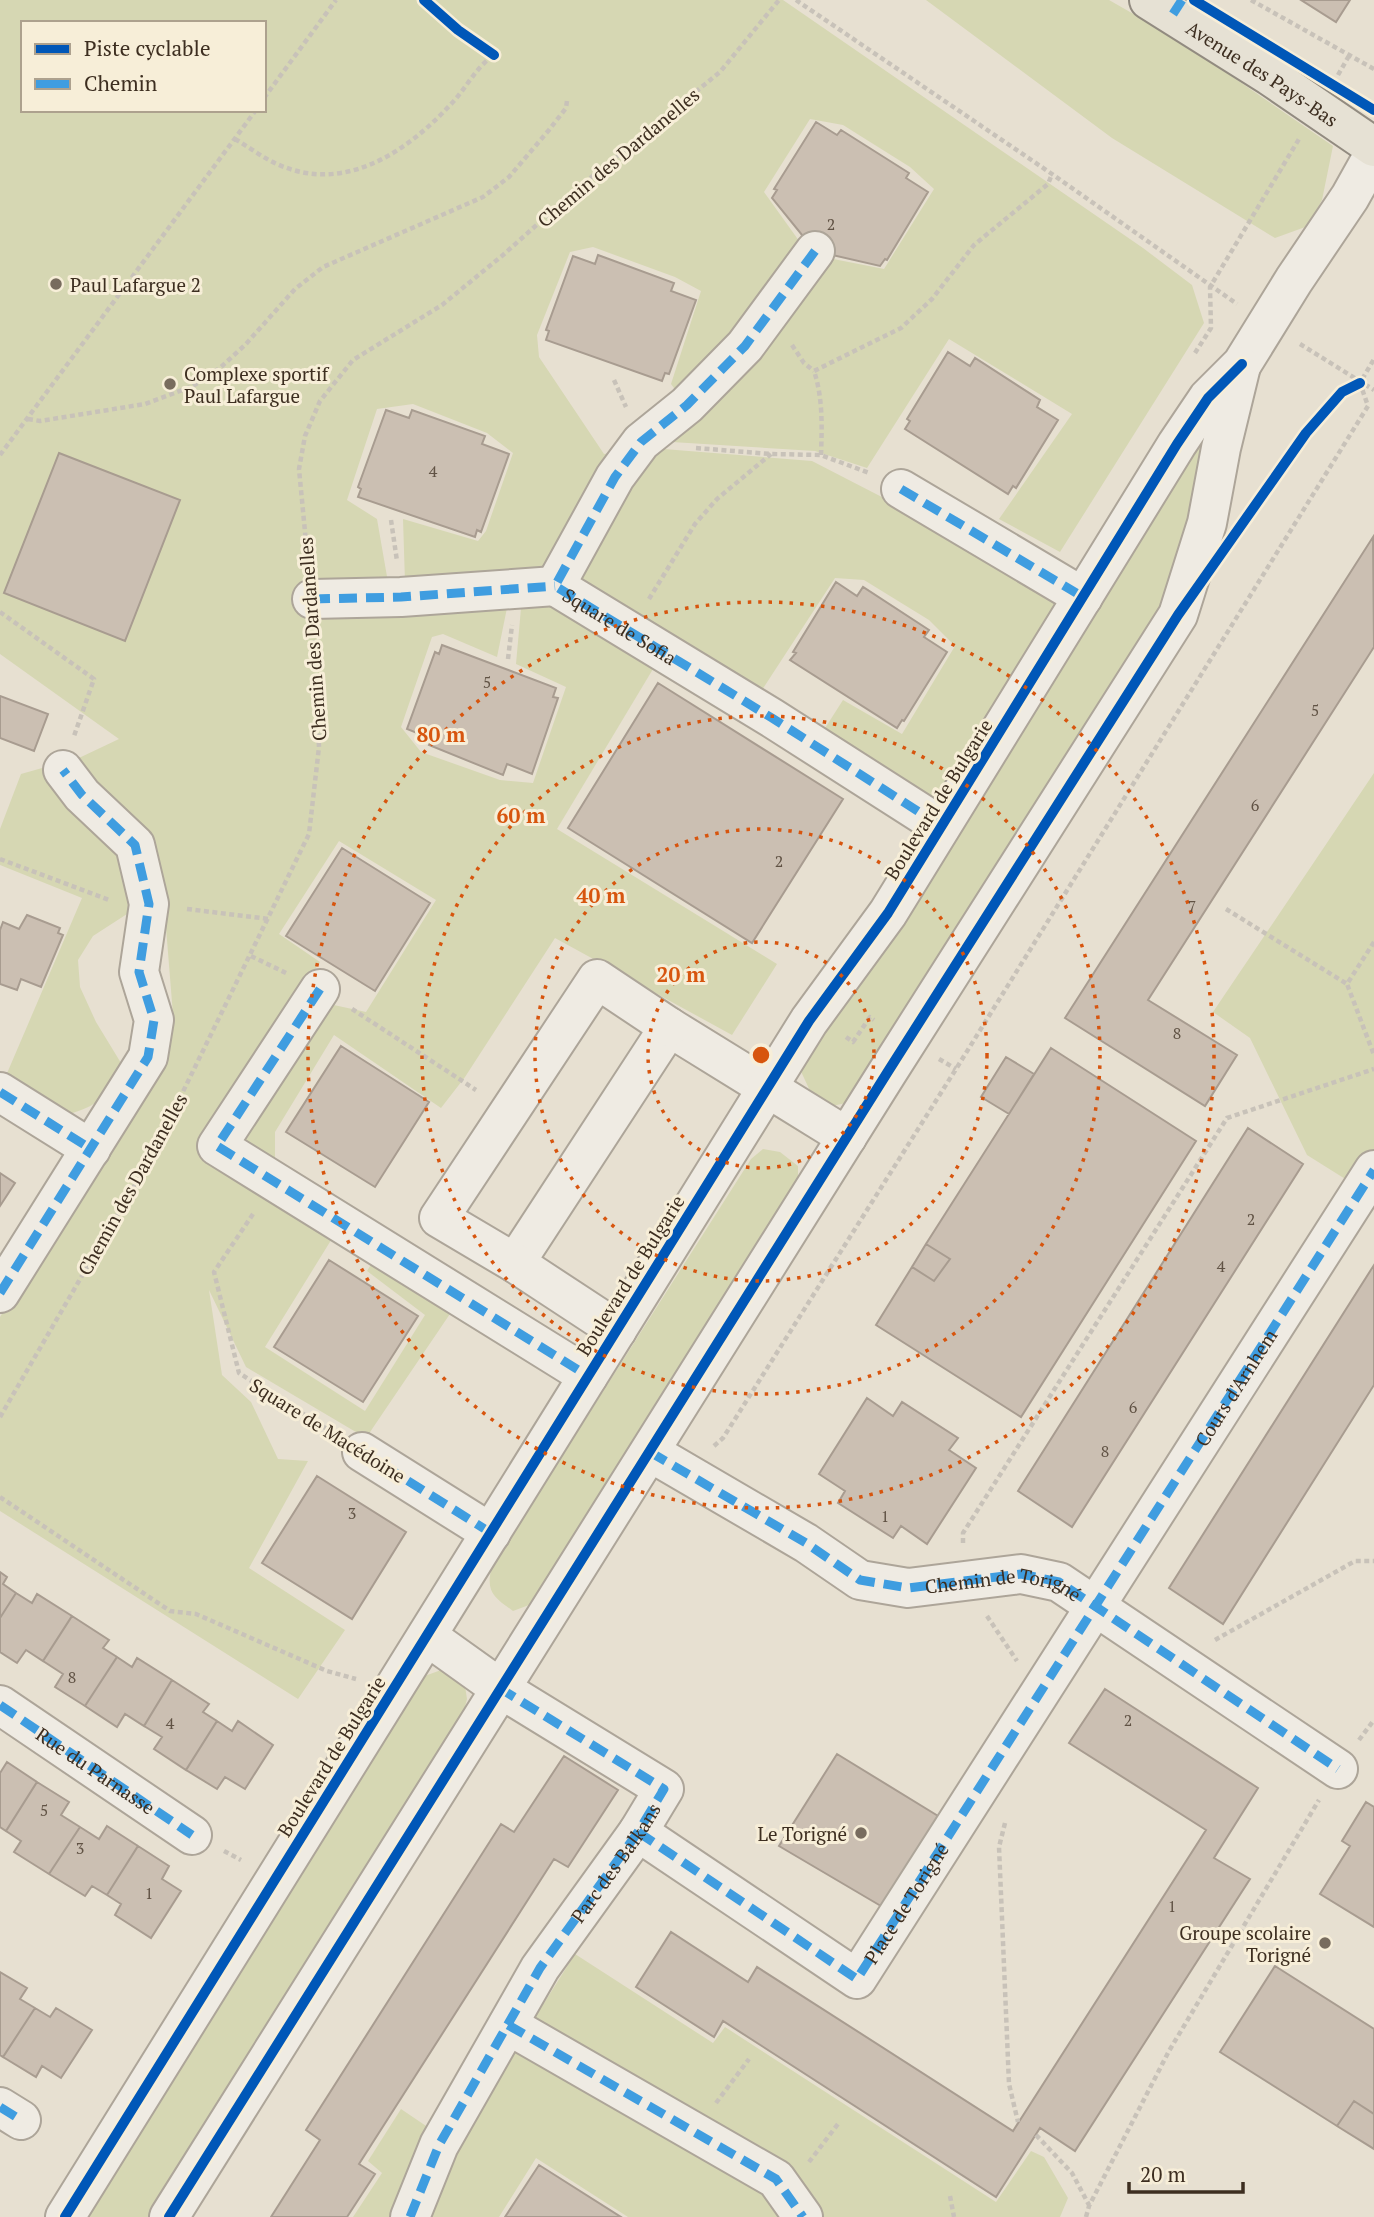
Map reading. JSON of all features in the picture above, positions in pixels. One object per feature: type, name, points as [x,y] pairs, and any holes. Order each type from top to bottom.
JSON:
[{"type":"main road","name":"Avenue des Pays-Bas","points":[[1168,5],[1374,147]]},
{"type":"street","name":"Boulevard de Bulgarie","points":[[65,2217],[809,1021],[888,914],[1177,444],[1209,398],[1241,363],[1350,197],[1374,154]]},
{"type":"street","name":"Square de Sofia","points":[[816,251],[745,346],[687,405],[641,442],[615,477],[555,586],[772,718],[941,826]]},
{"type":"street","name":"Boulevard de Bulgarie","points":[[169,2217],[1178,615],[1207,523],[1241,363]]},
{"type":"street","points":[[901,489],[1083,597]]},
{"type":"street","points":[[312,599],[401,597],[555,586]]},
{"type":"street","points":[[0,1293],[148,1056],[155,1020],[139,972],[149,904],[135,845],[82,795],[63,771]]},
{"type":"street","points":[[617,1330],[439,1218],[597,979],[669,1027],[847,1137]]},
{"type":"street","points":[[320,989],[217,1146],[588,1376]]},
{"type":"street","points":[[515,1264],[669,1027]]},
{"type":"street","points":[[0,1092],[92,1149]]},
{"type":"street","name":"Cours d'Arnhem","points":[[1096,1606],[1374,1170]]},
{"type":"street","name":"Square de Macédoine","points":[[362,1452],[491,1532]]},
{"type":"street","name":"Chemin de Torigné","points":[[650,1452],[806,1542],[860,1580],[908,1588],[1021,1574],[1059,1582],[1338,1769]]},
{"type":"street","name":"Place de Torigné","points":[[638,1832],[857,1979],[1096,1606]]},
{"type":"street","points":[[426,1636],[501,1689]]},
{"type":"street","name":"Parc des Balkans","points":[[410,2217],[439,2145],[540,1968],[638,1832],[664,1789],[501,1689]]},
{"type":"street","name":"Rue du Parnasse","points":[[0,1705],[192,1835]]},
{"type":"street","points":[[508,2025],[776,2179],[803,2217]]},
{"type":"path","points":[[266,95],[335,0]]},
{"type":"path","points":[[796,0],[1052,174],[1210,287],[1350,54]]},
{"type":"path","points":[[1251,0],[1374,69]]},
{"type":"path","points":[[235,139],[276,164],[300,172],[328,174],[362,168],[386,159],[427,130],[455,101],[483,63],[494,55]]},
{"type":"path","points":[[28,419],[40,421],[145,404],[193,386],[221,367],[245,345],[295,289],[323,267],[483,197],[509,177],[566,108],[567,101]]},
{"type":"path","points":[[0,455],[255,112]]},
{"type":"path","points":[[821,456],[822,421],[818,382],[814,371],[901,328],[932,299],[974,245],[1048,184],[1052,174]]},
{"type":"path","points":[[1356,385],[1374,359]]},
{"type":"path","points":[[1356,385],[1374,390]]},
{"type":"path","points":[[687,1473],[723,1438],[1368,406],[1356,385]]},
{"type":"path","points":[[641,442],[821,456],[862,470],[901,489]]},
{"type":"path","points":[[630,633],[695,524],[717,499],[771,454]]},
{"type":"path","points":[[0,612],[94,679],[63,771]]},
{"type":"path","points":[[0,859],[119,904],[149,904],[269,919]]},
{"type":"path","points":[[1226,909],[1347,984],[1374,1055]]},
{"type":"path","points":[[1347,984],[1374,942]]},
{"type":"path","points":[[251,956],[320,989],[465,1084],[510,1110]]},
{"type":"path","points":[[1040,1695],[988,1617],[959,1582],[964,1533],[1227,1118],[1374,1069]]},
{"type":"path","points":[[0,1497],[170,1611],[196,1614],[327,1671],[394,1688]]},
{"type":"path","points":[[1178,1662],[1254,1616],[1355,1561],[1374,1561]]},
{"type":"path","points":[[1086,2217],[1089,2206],[1169,2051],[1338,1769],[1374,1720]]},
{"type":"path","points":[[1005,1822],[999,1847],[1009,2084],[1017,2122]]},
{"type":"path","points":[[192,1835],[275,1879]]},
{"type":"path","points":[[695,2132],[749,2059]]},
{"type":"path","points":[[1036,2134],[1072,2173],[1089,2206]]},
{"type":"path","points":[[950,2196],[954,2217]]},
{"type":"green space","points":[[0,0],[783,0],[1143,248],[1192,285],[1204,323],[1060,552],[999,519],[1072,414],[949,339],[867,468],[815,451],[656,441],[818,256],[884,269],[934,189],[910,167],[843,125],[810,119],[764,192],[807,252],[680,396],[671,384],[701,291],[675,277],[593,247],[570,252],[537,335],[539,357],[604,454],[651,448],[812,461],[973,544],[1062,604],[935,805],[820,736],[843,700],[902,734],[955,646],[929,620],[864,580],[835,578],[760,693],[570,587],[405,582],[403,519],[478,541],[486,531],[513,453],[487,433],[413,404],[377,409],[347,500],[377,519],[389,588],[508,603],[497,657],[443,634],[432,637],[401,727],[421,752],[500,780],[533,783],[566,687],[516,664],[522,597],[551,598],[656,664],[557,829],[777,964],[732,1035],[555,938],[465,1077],[441,1108],[334,1035],[275,1132],[275,1194],[333,1237],[265,1347],[365,1411],[425,1315],[367,1271],[377,1255],[456,1305],[366,1438],[246,1367],[209,1290],[222,1375],[251,1402],[278,1459],[308,1461],[249,1568],[345,1630],[298,1699],[0,1511],[0,1317],[174,1027],[165,915],[127,914],[93,936],[78,960],[80,987],[96,1022],[121,1063],[106,1093],[95,1103],[64,1116],[5,1078],[82,898],[0,865],[0,829],[21,774],[81,757],[119,739],[0,654]],"holes":[[[339,841],[436,900],[366,1012],[320,1002],[309,978],[320,962],[279,934]]]},
{"type":"green space","points":[[926,0],[1109,0],[1179,40],[1333,146],[1322,200],[1308,226],[1275,238],[1112,138]]},
{"type":"green space","points":[[1214,435],[1166,605],[846,1103],[832,1106],[811,1093],[798,1065],[1197,440]]},
{"type":"green space","points":[[1374,773],[1374,1197],[1307,1155],[1250,1038],[1213,1012]]},
{"type":"green space","points":[[763,1149],[780,1152],[798,1166],[795,1191],[546,1584],[529,1605],[513,1611],[493,1593],[490,1582],[492,1566],[751,1159]]},
{"type":"green space","points":[[444,1669],[465,1686],[467,1699],[463,1715],[153,2217],[80,2217],[419,1678]]},
{"type":"green space","points":[[575,1954],[713,2043],[725,2027],[996,2202],[1031,2151],[1044,2157],[1068,2198],[1060,2217],[628,2217],[536,2158],[499,2217],[353,2217],[382,2173],[368,2161],[401,2109],[432,2130],[472,2117]]},
{"type":"building","points":[[1301,0],[1350,0],[1336,22]]},
{"type":"building","points":[[816,122],[837,135],[841,130],[909,173],[906,178],[928,192],[887,260],[880,266],[815,251],[772,198],[777,190],[774,189]]},
{"type":"building","points":[[598,255],[674,283],[671,291],[696,300],[669,374],[665,373],[662,381],[546,340],[549,331],[546,330],[573,256],[595,264]]},
{"type":"building","points":[[948,352],[970,366],[975,358],[1040,400],[1037,407],[1058,420],[1016,488],[1013,486],[1008,494],[905,429],[910,421],[907,419]]},
{"type":"building","points":[[386,410],[409,418],[412,410],[485,436],[482,444],[509,454],[481,532],[477,530],[475,537],[358,497],[361,489],[358,487]]},
{"type":"building","points":[[59,453],[180,500],[125,641],[4,593]]},
{"type":"building","points":[[1373,537],[1374,647],[1148,1000],[1237,1055],[1205,1106],[1065,1018]]},
{"type":"building","points":[[836,582],[857,596],[863,587],[929,630],[924,637],[947,652],[897,728],[790,660]]},
{"type":"building","points":[[442,645],[556,688],[553,697],[558,698],[532,774],[507,764],[503,775],[429,745],[432,739],[407,729],[435,652],[439,654]]},
{"type":"building","points":[[658,683],[843,799],[752,943],[568,828]]},
{"type":"building","points":[[0,696],[48,714],[34,751],[0,738]]},
{"type":"building","points":[[342,848],[430,903],[375,991],[286,936]]},
{"type":"building","points":[[27,915],[60,928],[58,933],[63,935],[41,987],[21,979],[17,990],[0,984],[0,930],[3,922],[19,929]]},
{"type":"building","points":[[341,1046],[429,1102],[375,1187],[286,1132]]},
{"type":"building","points":[[1051,1048],[1196,1141],[1021,1417],[876,1325],[912,1267],[934,1281],[950,1259],[926,1244]]},
{"type":"building","points":[[1006,1057],[1034,1074],[1009,1114],[981,1097]]},
{"type":"building","points":[[1248,1128],[1303,1164],[1072,1527],[1018,1491]]},
{"type":"building","points":[[0,1173],[15,1183],[0,1206]]},
{"type":"building","points":[[926,1244],[950,1259],[934,1281],[912,1267]]},
{"type":"building","points":[[329,1260],[418,1316],[363,1402],[274,1347]]},
{"type":"building","points":[[1374,1265],[1374,1385],[1223,1624],[1169,1588]]},
{"type":"building","points":[[867,1398],[893,1416],[902,1402],[958,1438],[949,1450],[976,1468],[927,1544],[901,1526],[893,1538],[838,1503],[845,1491],[819,1474]]},
{"type":"building","points":[[317,1476],[406,1532],[352,1619],[262,1563]]},
{"type":"building","points":[[0,1572],[7,1577],[3,1584],[16,1593],[0,1618]]},
{"type":"building","points":[[16,1593],[32,1603],[37,1594],[72,1616],[43,1661],[26,1650],[17,1663],[0,1652],[0,1618]]},
{"type":"building","points":[[72,1616],[109,1640],[103,1648],[117,1657],[85,1706],[55,1687],[63,1674],[43,1661]]},
{"type":"building","points":[[117,1657],[132,1667],[137,1658],[172,1680],[144,1726],[125,1714],[117,1727],[85,1706]]},
{"type":"building","points":[[172,1680],[209,1704],[203,1712],[217,1721],[186,1770],[154,1749],[162,1737],[144,1726]]},
{"type":"building","points":[[1105,1689],[1258,1788],[1214,1858],[1250,1879],[1075,2151],[1040,2128],[996,2197],[723,2021],[714,2037],[636,1987],[671,1932],[748,1982],[757,1967],[1013,2131],[1206,1830],[1069,1743]]},
{"type":"building","points":[[217,1721],[232,1731],[238,1721],[273,1745],[245,1789],[225,1777],[217,1789],[186,1770]]},
{"type":"building","name":"Le Torigné","points":[[837,1754],[943,1819],[886,1909],[779,1846]]},
{"type":"building","points":[[564,1756],[618,1790],[568,1867],[554,1859],[359,2164],[375,2174],[347,2217],[271,2217],[320,2140],[306,2130],[501,1824],[514,1832]]},
{"type":"building","points":[[7,1762],[37,1782],[6,1831],[0,1827],[0,1773]]},
{"type":"building","points":[[37,1782],[69,1802],[61,1815],[80,1827],[49,1874],[14,1852],[21,1841],[6,1831]]},
{"type":"building","points":[[1366,1802],[1374,1807],[1374,1927],[1320,1894],[1350,1846],[1342,1841]]},
{"type":"building","points":[[107,1826],[138,1846],[107,1895],[92,1886],[85,1896],[49,1874],[80,1827],[99,1839]]},
{"type":"building","points":[[138,1846],[169,1866],[162,1879],[181,1891],[151,1938],[115,1915],[121,1904],[107,1895]]},
{"type":"building","points":[[1275,1966],[1374,2029],[1374,2114],[1354,2101],[1337,2126],[1220,2052]]},
{"type":"building","points":[[0,1972],[27,1988],[20,1999],[35,2008],[3,2057],[0,2055]]},
{"type":"building","points":[[35,2008],[50,2017],[56,2008],[92,2030],[61,2078],[42,2066],[36,2077],[3,2057]]},
{"type":"building","points":[[1354,2101],[1374,2114],[1374,2149],[1337,2126]]},
{"type":"building","points":[[539,2165],[621,2217],[505,2217]]},
{"type":"marked path","points":[[1173,14],[1182,0]]},
{"type":"marked path","points":[[815,251],[745,346],[687,405],[641,442],[615,477],[555,586],[772,718],[941,826]]},
{"type":"marked path","points":[[901,489],[1083,597]]},
{"type":"marked path","points":[[312,599],[401,597],[555,586]]},
{"type":"marked path","points":[[0,1293],[148,1057],[154,1020],[139,972],[149,904],[135,845],[82,795],[63,770]]},
{"type":"marked path","points":[[320,989],[217,1146],[588,1376]]},
{"type":"marked path","points":[[0,1092],[91,1149]]},
{"type":"marked path","points":[[638,1832],[857,1979],[1374,1170]]},
{"type":"marked path","points":[[362,1452],[491,1533]]},
{"type":"marked path","points":[[650,1452],[806,1543],[860,1580],[908,1588],[1021,1574],[1059,1582],[1338,1769]]},
{"type":"marked path","points":[[410,2217],[439,2145],[540,1968],[638,1832],[664,1789],[501,1689]]},
{"type":"marked path","points":[[0,1705],[192,1835]]},
{"type":"marked path","points":[[508,2025],[776,2179],[803,2217]]},
{"type":"marked path","points":[[0,2107],[21,2120]]},
{"type":"cycle path","points":[[424,0],[458,30],[494,55]]},
{"type":"cycle path","points":[[1194,0],[1374,110]]},
{"type":"cycle path","points":[[65,2217],[809,1021],[888,913],[1177,444],[1208,398],[1242,364]]},
{"type":"cycle path","points":[[169,2217],[887,1073],[1178,615],[1306,433],[1342,392],[1360,383]]},
{"type":"place","name":"Paul Lafargue 2","points":[[56,284]]},
{"type":"place","name":"Complexe sportif Paul Lafargue","points":[[170,384]]},
{"type":"place","name":"Le Torigné","points":[[861,1833]]},
{"type":"place","name":"Groupe scolaire Torigné","points":[[1325,1943]]}]
